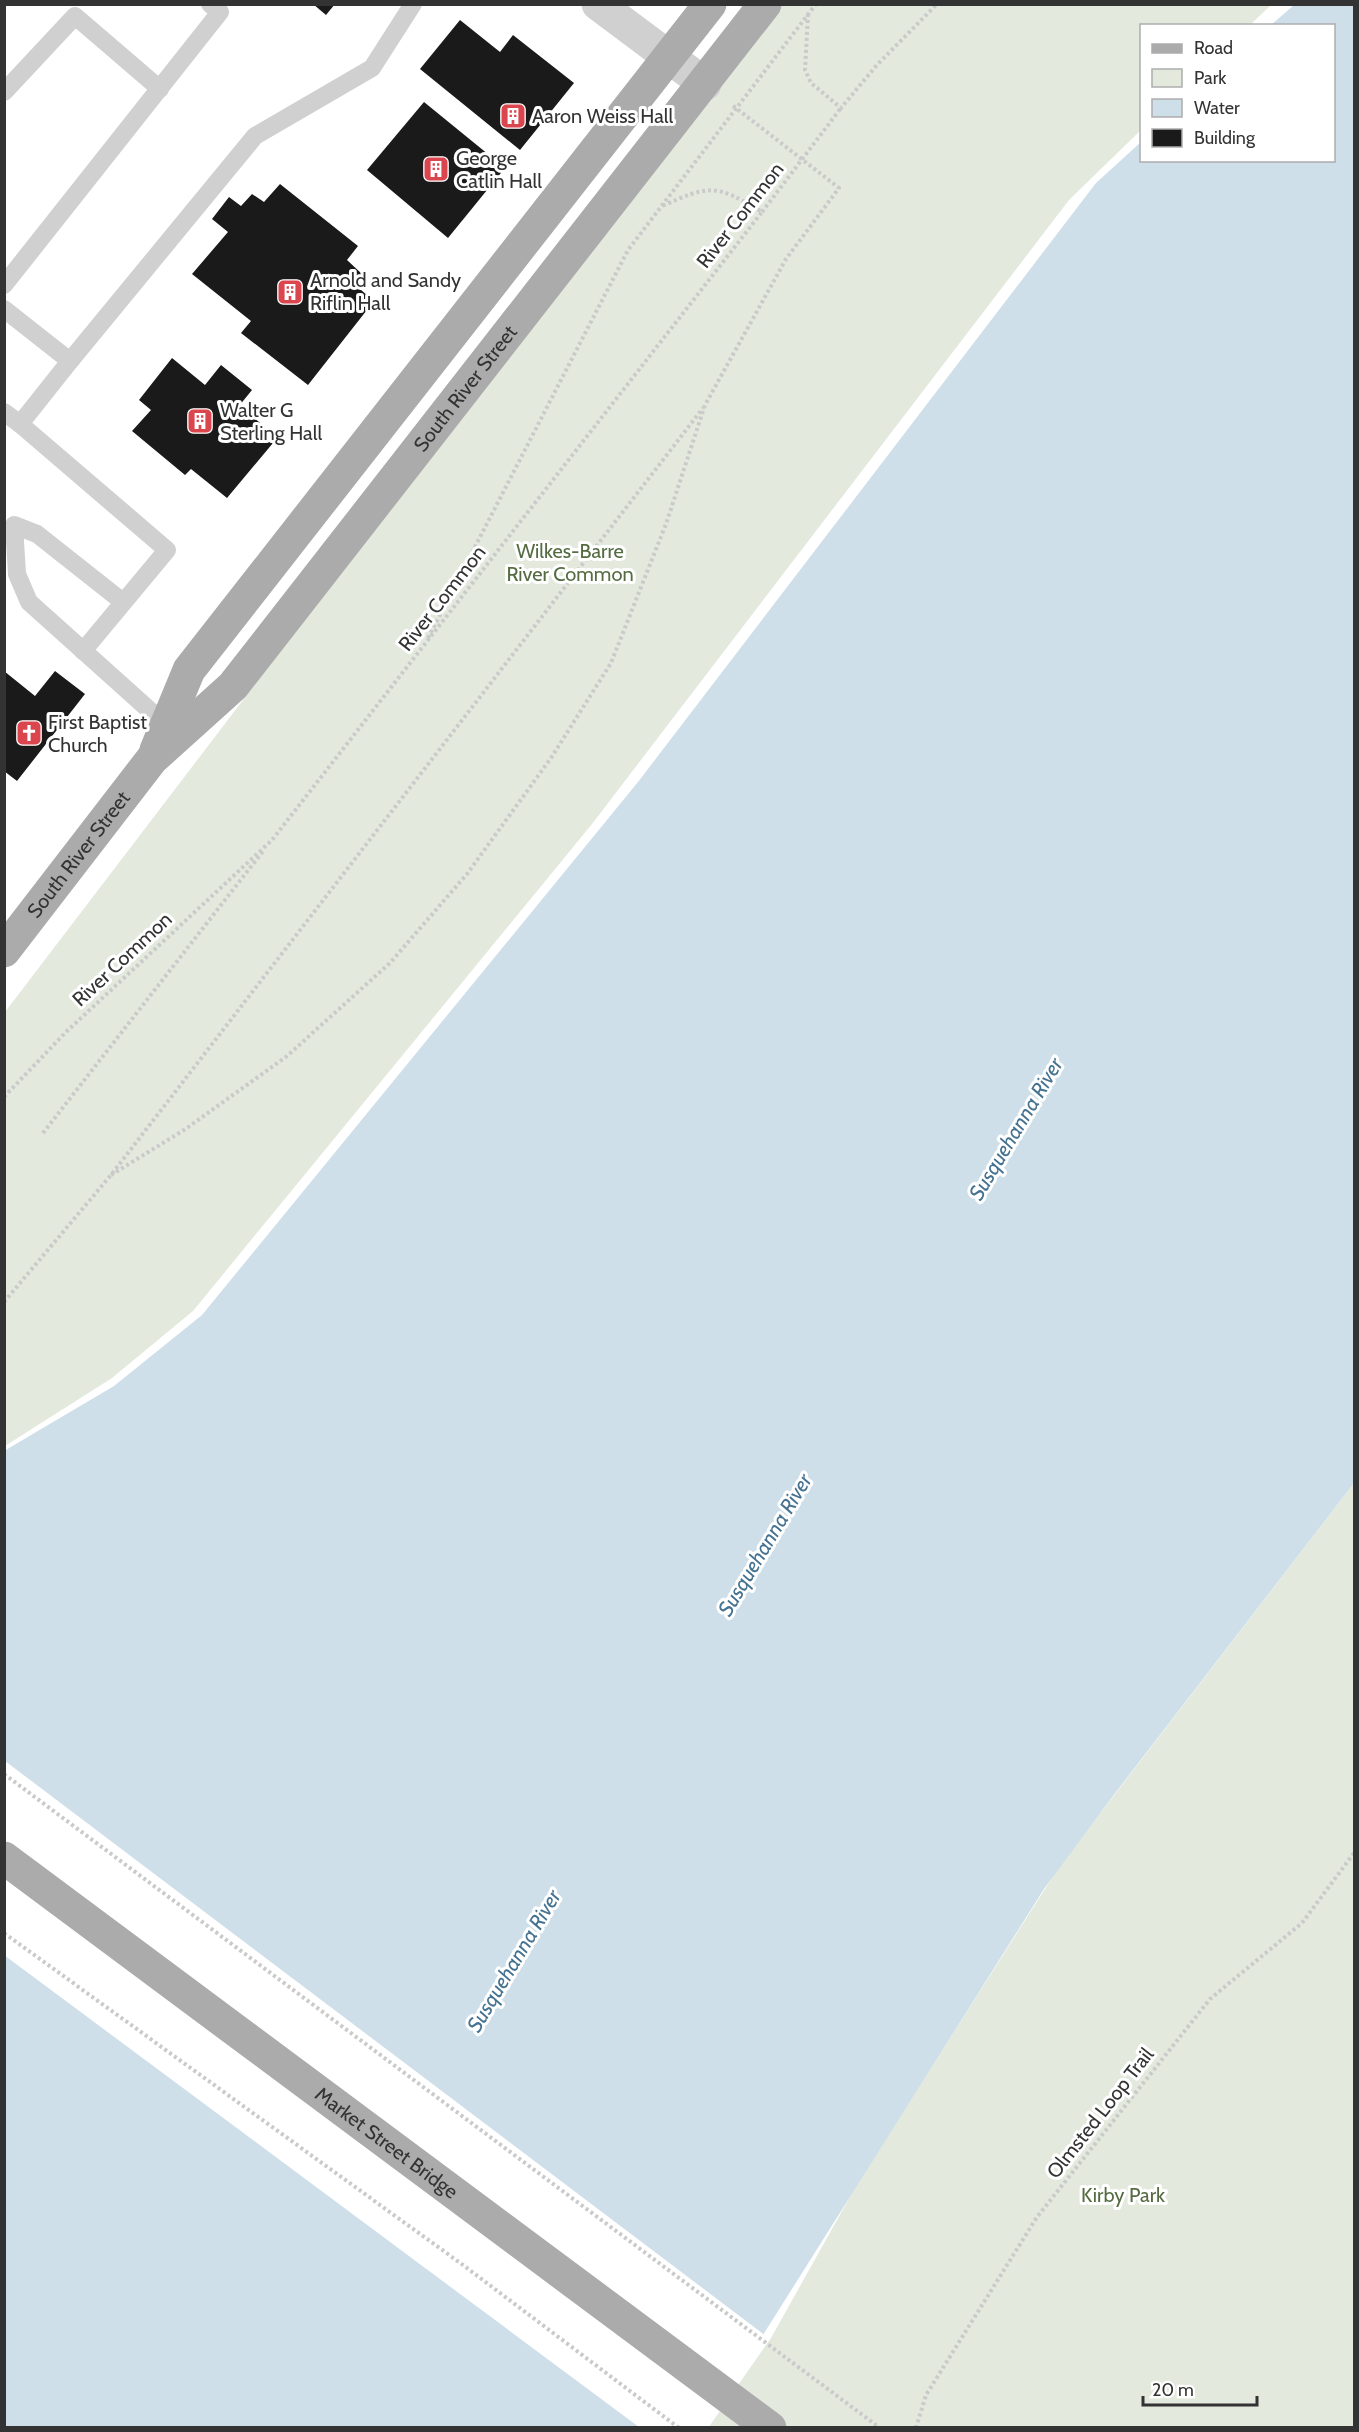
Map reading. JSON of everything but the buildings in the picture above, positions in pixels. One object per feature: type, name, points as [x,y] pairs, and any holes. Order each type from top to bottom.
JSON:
[{"type":"main road","name":"South River Street","points":[[152,759],[189,670],[710,4]]},
{"type":"main road","name":"South River Street","points":[[4,951],[152,759],[233,686],[705,84],[765,4]]},
{"type":"main road","name":"Market Street Bridge","points":[[4,1858],[770,2427]]},
{"type":"street","points":[[598,4],[705,84]]},
{"type":"lane","points":[[4,285],[220,12],[210,4]]},
{"type":"lane","points":[[20,424],[255,136],[372,68],[413,4]]},
{"type":"lane","points":[[4,92],[75,16],[160,89]]},
{"type":"lane","points":[[4,309],[70,361]]},
{"type":"lane","points":[[4,412],[167,550],[83,651]]},
{"type":"lane","points":[[9,522],[17,574],[28,602],[166,725]]},
{"type":"lane","points":[[9,522],[37,534],[123,602]]},
{"type":"path","points":[[425,644],[628,249],[816,4]]},
{"type":"path","name":"River Common","points":[[4,1097],[66,1032],[272,840],[841,108],[876,66],[937,4]]},
{"type":"path","points":[[808,14],[805,70],[811,83],[841,108]]},
{"type":"path","points":[[4,1302],[111,1175],[705,405],[786,259],[840,188],[705,84]]},
{"type":"path","points":[[660,207],[692,193],[711,189],[733,194],[762,212]]},
{"type":"path","points":[[111,1175],[184,1130],[287,1056],[390,963],[467,873],[551,758],[611,663],[666,524],[705,405]]},
{"type":"path","points":[[42,1133],[272,840]]},
{"type":"path","points":[[4,1774],[880,2427]]},
{"type":"path","name":"Olmsted Loop Trail","points":[[916,2427],[926,2395],[1037,2217],[1210,1999],[1302,1923],[1354,1853]]},
{"type":"path","points":[[4,1933],[463,2265],[679,2427]]},
{"type":"green space","name":"Wilkes-Barre River Common","points":[[779,5],[1271,5],[1251,24],[1140,24],[1140,131],[1069,200],[592,824],[193,1311],[112,1378],[5,1446],[5,1012],[430,455]]},
{"type":"green space","name":"Kirby Park","points":[[1354,1483],[1354,2427],[708,2428],[771,2338],[856,2186],[1059,1867]]},
{"type":"water","name":"Susquehanna River","points":[[1294,5],[1354,5],[1354,1483],[1044,1889],[705,2427],[5,2427],[4,1451],[114,1386],[202,1315],[638,782],[1096,183],[1140,143],[1140,162],[1335,162],[1335,24],[1272,24]]},
{"type":"pier","points":[[5,1761],[766,2336],[708,2428],[639,2427],[4,1955]]},
{"type":"place","name":"Aaron Weiss Hall","points":[[513,116]]},
{"type":"place","name":"George Catlin Hall","points":[[436,169]]},
{"type":"place","name":"Arnold and Sandy Riflin Hall","points":[[290,292]]},
{"type":"place","name":"Walter G Sterling Hall","points":[[200,421]]},
{"type":"place","name":"First Baptist Church","points":[[29,733]]}]
